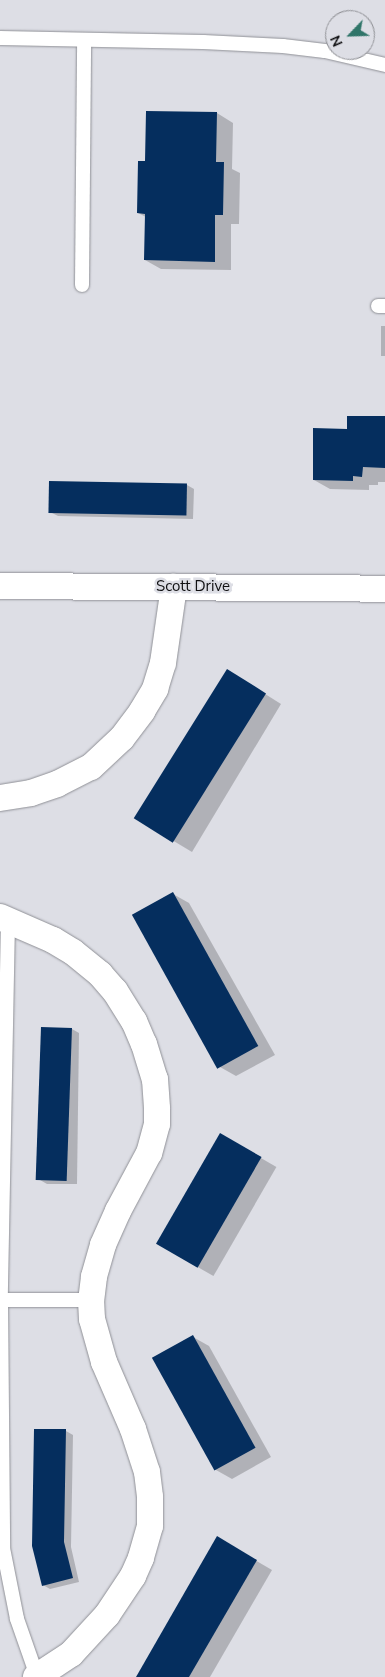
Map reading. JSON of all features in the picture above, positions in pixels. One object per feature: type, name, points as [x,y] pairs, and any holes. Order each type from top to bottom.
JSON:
[{"type":"street","name":"Scott Drive","points":[[0,586],[385,589]]},
{"type":"street","points":[[0,798],[31,793],[57,784],[91,767],[122,738],[142,711],[158,681],[163,663],[174,586]]},
{"type":"street","points":[[4,919],[60,944],[85,961],[115,991],[134,1021],[155,1079],[157,1109],[154,1138],[149,1153],[118,1211],[103,1246],[94,1277],[91,1300],[92,1319],[104,1362],[133,1429],[147,1472],[150,1497],[150,1526],[141,1558],[133,1576],[107,1615],[71,1654],[36,1677]]},
{"type":"lane","points":[[0,38],[203,42],[283,46],[325,51],[385,65]]},
{"type":"lane","points":[[82,285],[84,40]]},
{"type":"lane","points":[[4,919],[1,1300],[3,1548],[17,1619],[36,1677]]},
{"type":"lane","points":[[1,1300],[91,1300]]},
{"type":"building","points":[[146,111],[217,112],[216,162],[224,162],[223,215],[215,215],[215,262],[144,260],[145,214],[137,213],[138,161],[145,161]]},
{"type":"building","points":[[347,416],[385,416],[385,468],[363,467],[362,477],[353,476],[353,481],[313,480],[313,428],[347,429]]},
{"type":"building","points":[[49,481],[187,483],[186,515],[48,513]]},
{"type":"building","points":[[227,669],[266,693],[173,843],[134,818]]},
{"type":"building","points":[[173,892],[258,1046],[217,1069],[132,915]]},
{"type":"building","points":[[41,1027],[72,1028],[67,1181],[36,1180]]},
{"type":"building","points":[[220,1133],[262,1157],[198,1268],[156,1244]]},
{"type":"building","points":[[193,1335],[256,1448],[214,1471],[152,1358]]},
{"type":"building","points":[[34,1429],[66,1429],[64,1542],[73,1578],[42,1586],[32,1546]]},
{"type":"building","points":[[217,1536],[257,1560],[189,1677],[136,1677]]}]
